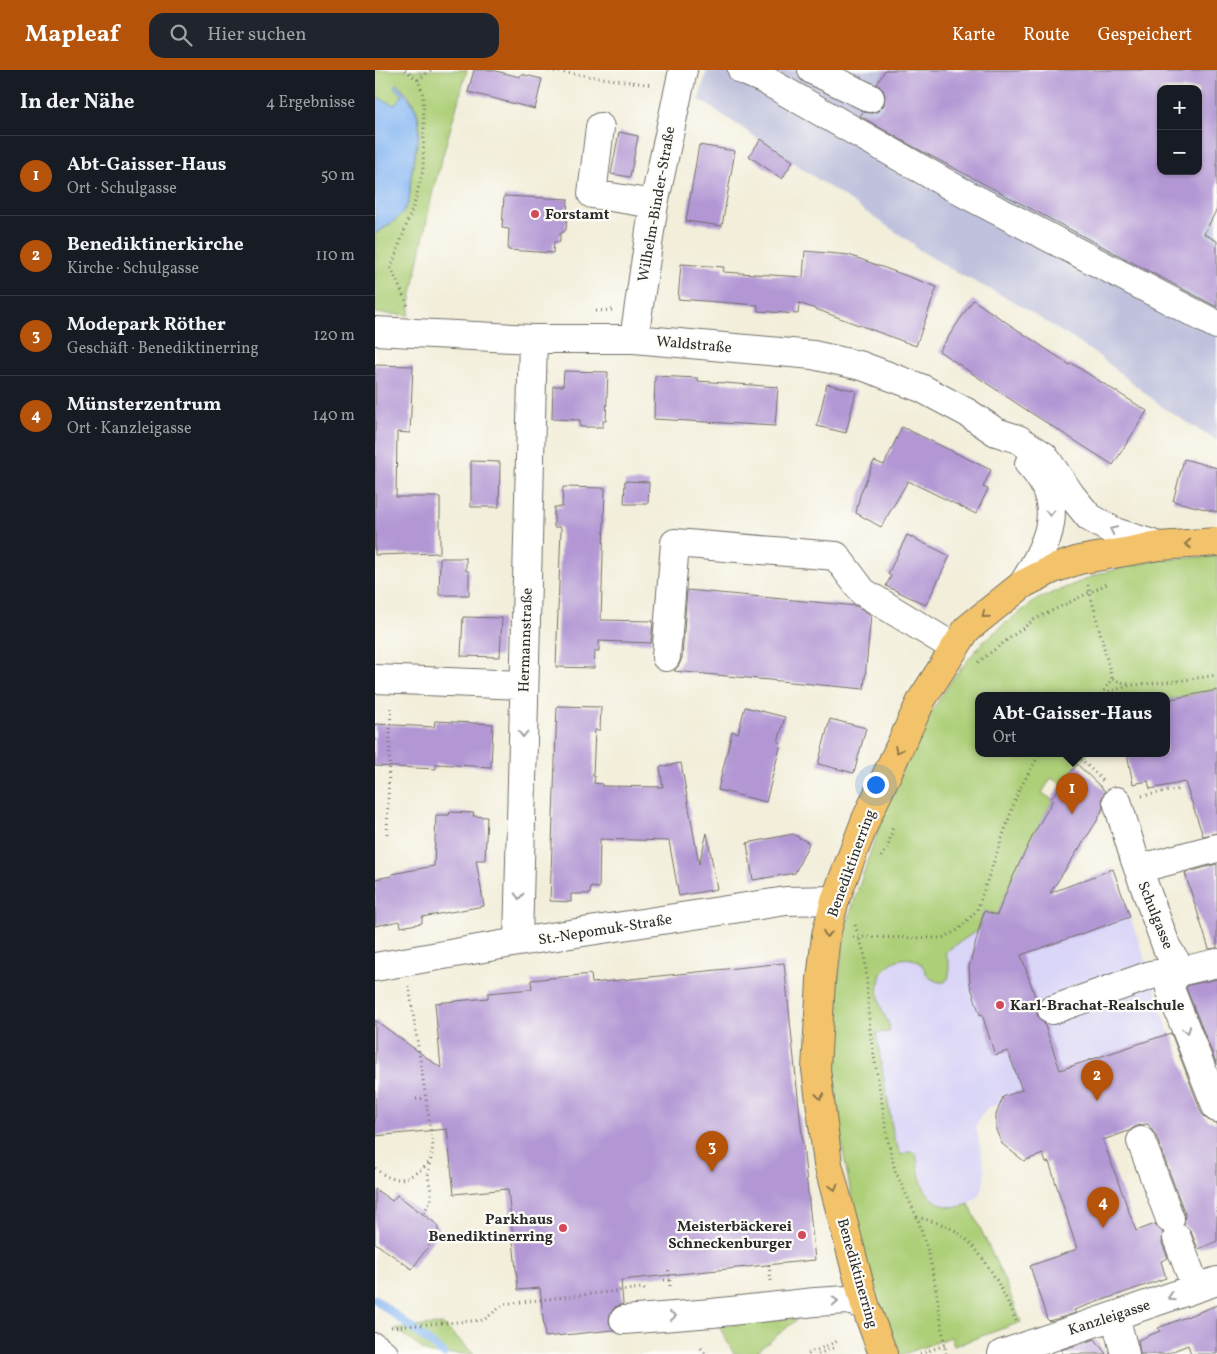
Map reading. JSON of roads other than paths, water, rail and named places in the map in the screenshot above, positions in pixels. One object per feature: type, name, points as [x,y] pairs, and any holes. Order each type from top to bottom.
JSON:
[{"type":"main road","name":"Benediktinerring","points":[[883,1354],[865,1305],[828,1164],[816,1069],[826,935],[835,900],[866,819],[922,699],[965,656],[967,629],[1023,584],[1053,569],[1079,560],[1159,546],[1217,542]]},
{"type":"street","points":[[812,70],[870,98]]},
{"type":"street","points":[[758,73],[958,190],[1217,325]]},
{"type":"street","name":"Wilhelm-Binder-Straße","points":[[634,339],[654,204],[681,80]]},
{"type":"street","points":[[600,127],[592,194],[654,204]]},
{"type":"street","name":"Waldstraße","points":[[375,331],[533,339],[634,339],[813,355],[863,366],[921,388],[968,413],[996,432],[1018,440],[1044,456],[1071,495],[1089,516],[1115,532],[1159,546]]},
{"type":"street","name":"Hermannstraße","points":[[518,942],[533,339]]},
{"type":"street","name":"Waldstraße","points":[[996,432],[1010,450],[1030,466],[1046,487],[1051,505],[1050,528],[1037,561],[1023,584]]},
{"type":"street","points":[[665,657],[675,543],[836,556],[863,592],[965,656]]},
{"type":"street","points":[[383,679],[524,685]]},
{"type":"street","name":"Schulgasse","points":[[1126,799],[1138,869],[1167,948],[1182,971]]},
{"type":"street","points":[[1138,869],[1217,848]]},
{"type":"street","name":"St.-Nepomuk-Straße","points":[[375,967],[518,942],[785,901],[835,900]]},
{"type":"street","points":[[1052,1010],[1151,975],[1182,971],[1217,963]]},
{"type":"street","points":[[1182,971],[1173,978],[1171,989],[1217,1108]]},
{"type":"street","points":[[1141,1142],[1173,1228],[1207,1285]]},
{"type":"street","name":"Kanzleigasse","points":[[1013,1350],[1207,1285]]},
{"type":"street","points":[[624,1320],[815,1302],[848,1300],[865,1305]]},
{"type":"street","points":[[1115,1316],[1126,1351]]},
{"type":"street","points":[[381,1337],[384,1354]]},
{"type":"water","points":[[396,83],[414,106],[418,117],[418,137],[407,205],[395,220],[375,234],[375,96],[394,105],[403,95],[394,87]]},
{"type":"waterway","points":[[375,1299],[444,1354]]},
{"type":"place","name":"Forstamt","points":[[535,214]]},
{"type":"place","name":"Abt-Gaisser-Haus","points":[[1072,814]]},
{"type":"place","name":"Karl-Brachat-Realschule","points":[[1000,1005]]},
{"type":"place","name":"Benediktinerkirche","points":[[1097,1101]]},
{"type":"place","name":"Modepark Röther","points":[[712,1172]]},
{"type":"place","name":"Parkhaus Benediktinerring","points":[[563,1228]]},
{"type":"place","name":"Münsterzentrum","points":[[1103,1228]]},
{"type":"place","name":"Meisterbäckerei Schneckenburger","points":[[802,1235]]}]
